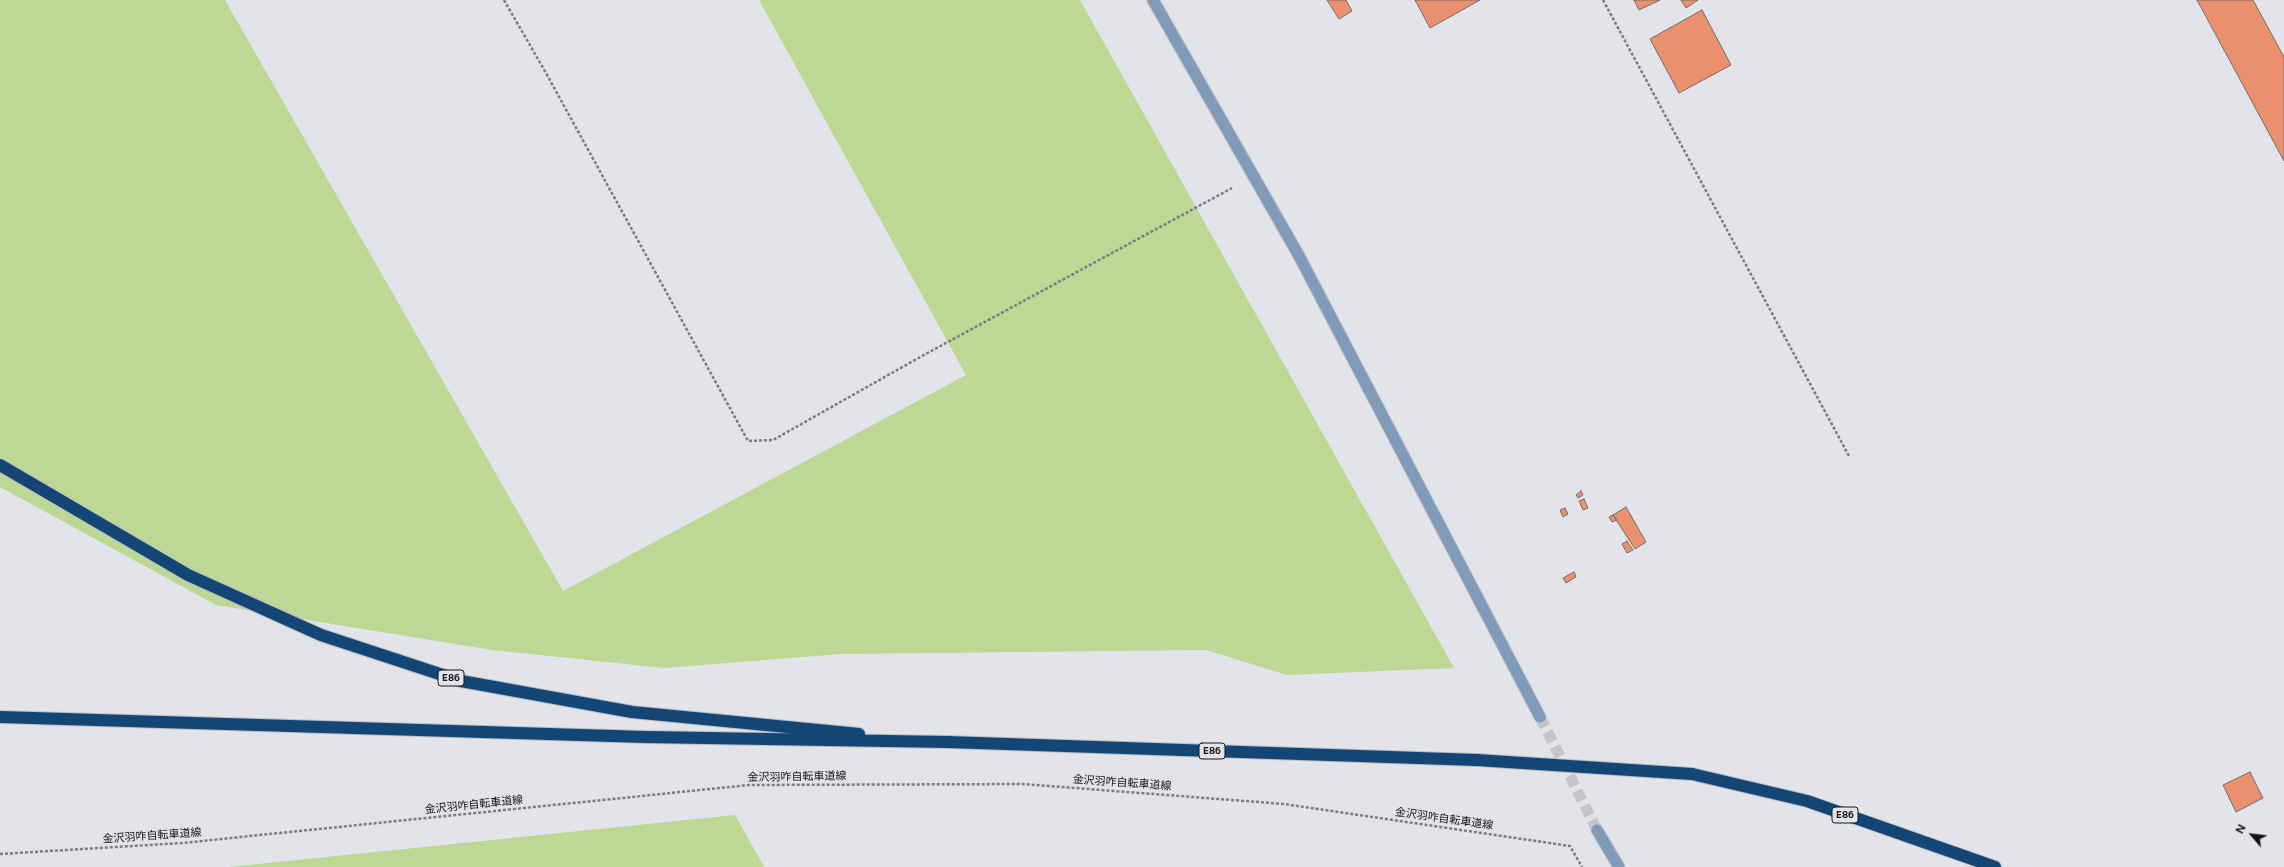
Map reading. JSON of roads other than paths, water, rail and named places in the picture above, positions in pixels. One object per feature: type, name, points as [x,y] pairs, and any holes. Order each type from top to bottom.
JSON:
[{"type":"highway","name":"E86","points":[[0,465],[188,575],[321,635],[461,681],[632,712],[948,742]]},
{"type":"highway","name":"E86","points":[[0,717],[637,737],[948,742],[1477,760],[1692,774],[1807,802],[1995,867]]},
{"type":"street","points":[[1153,0],[1298,254],[1540,716]]},
{"type":"street","points":[[1597,830],[1619,867]]},
{"type":"tunnel","points":[[1540,717],[1597,830]]}]
